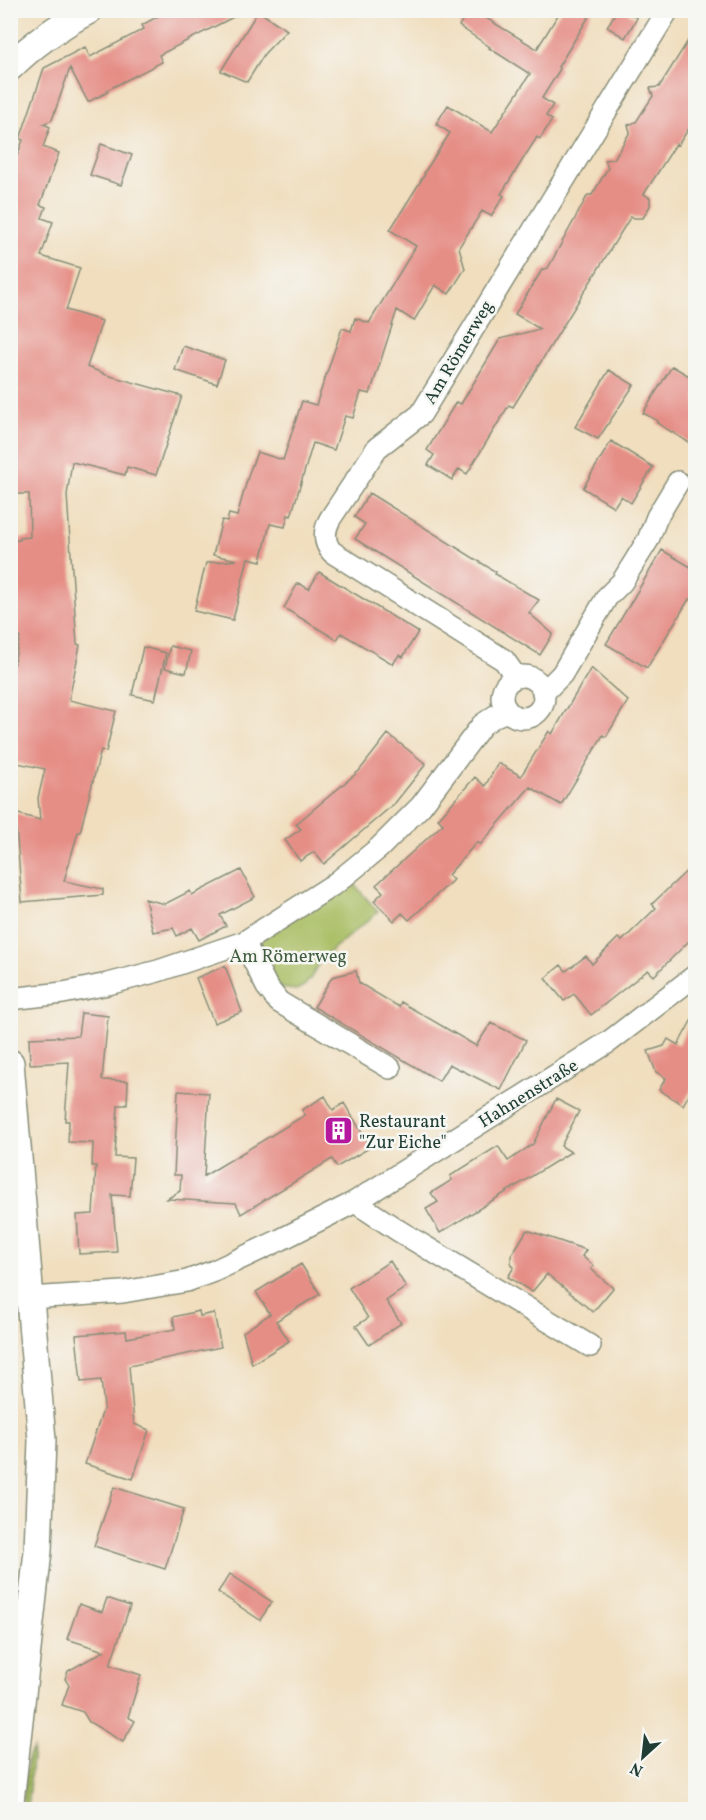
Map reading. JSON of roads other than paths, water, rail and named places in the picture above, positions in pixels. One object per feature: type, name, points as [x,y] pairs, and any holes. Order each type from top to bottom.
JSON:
[{"type":"street","points":[[10,67],[44,37],[88,10]]},
{"type":"street","name":"Am Römerweg","points":[[543,693],[538,682],[533,678],[516,677],[504,660],[332,552],[326,542],[326,528],[377,448],[421,414],[668,10]]},
{"type":"street","points":[[516,677],[508,681],[502,694],[503,704],[507,711],[518,717],[531,716],[541,707],[543,693],[562,674],[608,597],[622,582],[648,540],[657,517],[678,482]]},
{"type":"street","points":[[10,999],[63,993],[108,984],[158,971],[244,942],[336,883],[380,848],[422,806],[482,725],[507,711]]},
{"type":"street","points":[[244,942],[267,987],[279,1002],[390,1068]]},
{"type":"street","name":"Hahnenstraße","points":[[30,1298],[123,1292],[187,1281],[233,1262],[355,1202],[610,1041],[696,975]]},
{"type":"street","points":[[10,1063],[42,1440],[38,1551],[11,1794]]},
{"type":"street","points":[[355,1202],[590,1346]]},
{"type":"place","name":"Restaurant \"Zur Eiche\"","points":[[338,1131]]}]
